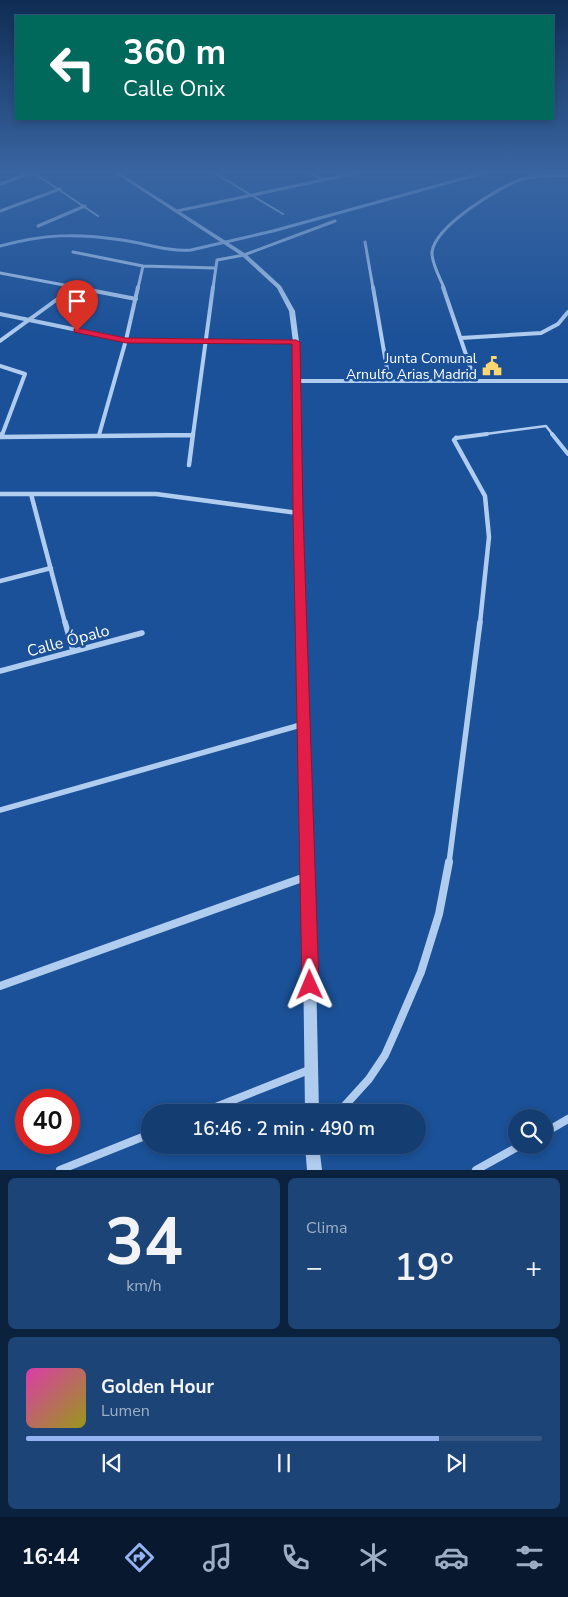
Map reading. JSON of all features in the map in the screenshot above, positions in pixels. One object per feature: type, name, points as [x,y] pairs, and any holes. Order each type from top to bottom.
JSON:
[{"type":"street","points":[[202,228],[244,256],[273,280],[284,292],[292,311],[296,342],[298,513],[312,1104]]},
{"type":"street","points":[[188,465],[217,260],[244,256],[318,228]]},
{"type":"street","points":[[446,228],[432,246],[432,254],[475,381]]},
{"type":"street","points":[[365,242],[389,381]]},
{"type":"street","points":[[73,252],[143,266],[215,268]]},
{"type":"street","points":[[99,436],[126,340],[143,266]]},
{"type":"street","points":[[0,273],[136,299]]},
{"type":"street","points":[[0,341],[74,287]]},
{"type":"street","points":[[461,338],[541,333],[558,324],[568,312]]},
{"type":"street","points":[[0,314],[126,340],[296,342]]},
{"type":"street","points":[[0,366],[25,374],[1,437],[193,436]]},
{"type":"street","points":[[297,381],[568,380]]},
{"type":"street","points":[[346,1104],[369,1079],[385,1055],[421,972],[436,922],[451,852],[476,662],[489,537],[485,496],[454,440],[456,438]]},
{"type":"street","points":[[0,494],[156,494],[183,496],[298,513]]},
{"type":"street","points":[[31,494],[73,651]]},
{"type":"street","points":[[0,581],[51,568]]},
{"type":"street","name":"Calle Ópalo","points":[[0,671],[142,634]]},
{"type":"street","points":[[0,810],[304,723]]},
{"type":"street","points":[[0,986],[308,876]]},
{"type":"street","points":[[223,1104],[312,1069]]},
{"type":"street","points":[[553,1128],[568,1119]]},
{"type":"street","points":[[60,1170],[141,1138]]},
{"type":"street","points":[[476,1170],[508,1152]]},
{"type":"street","points":[[313,1154],[314,1170]]},
{"type":"lane","points":[[456,438],[546,426],[568,454]]},
{"type":"waterway","points":[[0,246],[46,237],[90,236],[122,240],[165,249],[191,250],[285,228]]},
{"type":"place","name":"Junta Comunal Arnulfo Arias Madrid","points":[[492,366]]},
{"type":"route","points":[[77,331],[126,340],[143,341],[296,342],[298,513],[310,985]]}]
